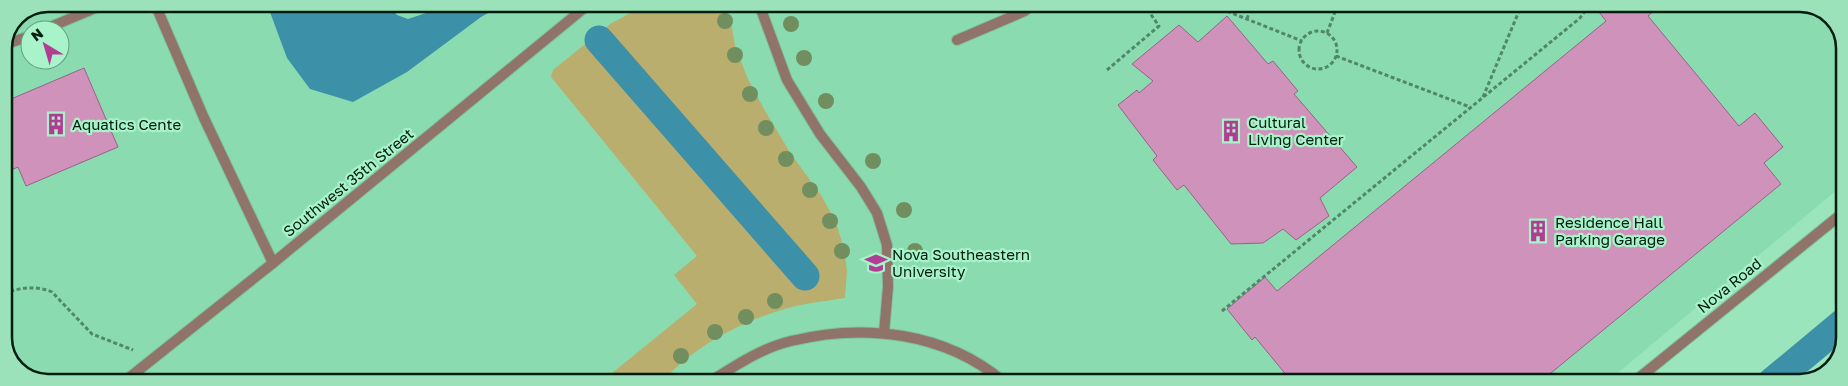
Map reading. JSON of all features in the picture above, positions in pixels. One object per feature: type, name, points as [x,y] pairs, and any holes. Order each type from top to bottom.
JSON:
[{"type":"street","points":[[66,20],[85,12]]},
{"type":"street","points":[[158,12],[204,118],[273,263]]},
{"type":"street","name":"Southwest 35th Street","points":[[135,374],[579,12]]},
{"type":"street","points":[[762,12],[787,80],[820,134],[861,187],[877,213],[887,245],[888,286],[884,333]]},
{"type":"street","points":[[958,40],[1023,12]]},
{"type":"street","name":"Nova Road","points":[[1644,374],[1836,219]]},
{"type":"street","points":[[722,374],[750,356],[790,341],[836,333],[884,333],[926,340],[968,357],[992,374]]},
{"type":"path","points":[[1107,70],[1159,26],[1149,12]]},
{"type":"path","points":[[1229,12],[1302,41]]},
{"type":"path","points":[[1247,19],[1249,12]]},
{"type":"path","points":[[1326,33],[1335,12]]},
{"type":"path","points":[[1483,97],[1519,12]]},
{"type":"path","points":[[1222,311],[1471,108],[1580,18],[1584,12]]},
{"type":"path","points":[[1315,31],[1326,33],[1337,44],[1334,61],[1323,68],[1311,67],[1302,59],[1300,47],[1302,41],[1315,31]]},
{"type":"path","points":[[1336,56],[1471,108]]},
{"type":"path","points":[[13,291],[28,288],[44,288],[52,292],[92,334],[154,359]]},
{"type":"shaded area","points":[[632,12],[720,12],[727,16],[731,23],[735,45],[747,77],[791,154],[821,195],[836,222],[844,249],[847,271],[845,298],[788,308],[753,320],[704,346],[670,374],[611,374],[697,304],[674,275],[697,256],[551,77],[553,70],[610,24]]},
{"type":"shaded area","name":"Nova Southeastern University","points":[[1799,12],[1811,14],[1827,25],[1833,35],[1835,46],[1835,191],[1617,374],[49,374],[35,371],[27,366],[21,361],[14,347],[12,49],[15,35],[20,28],[20,70],[70,70],[70,20],[28,20],[42,13]]},
{"type":"water","points":[[270,12],[394,12],[408,19],[429,12],[490,12],[407,72],[353,102],[310,89],[287,58]]},
{"type":"building","name":"Residence Hall Parking Garage","points":[[1599,12],[1652,12],[1648,16],[1739,126],[1755,113],[1783,147],[1764,163],[1781,184],[1550,374],[1285,374],[1255,337],[1252,340],[1227,309],[1265,277],[1277,291],[1606,21]]},
{"type":"building","name":"Cultural Living Center","points":[[1227,16],[1268,64],[1273,61],[1298,91],[1294,94],[1357,167],[1320,198],[1329,216],[1296,240],[1283,229],[1263,243],[1231,244],[1184,185],[1177,190],[1153,160],[1157,156],[1118,105],[1137,90],[1139,93],[1153,81],[1132,64],[1179,25],[1198,42]]},
{"type":"building","name":"Aquatics Cente","points":[[84,68],[118,147],[26,186],[18,167],[12,169],[12,99]]},
{"type":"waterway","points":[[599,40],[805,276]]},
{"type":"waterway","points":[[1782,374],[1836,329]]},
{"type":"place","name":"Aquatics Cente","points":[[56,124]]},
{"type":"place","name":"Cultural Living Center","points":[[1231,131]]},
{"type":"place","name":"Residence Hall Parking Garage","points":[[1538,231]]},
{"type":"place","name":"Nova Southeastern University","points":[[876,263]]}]
